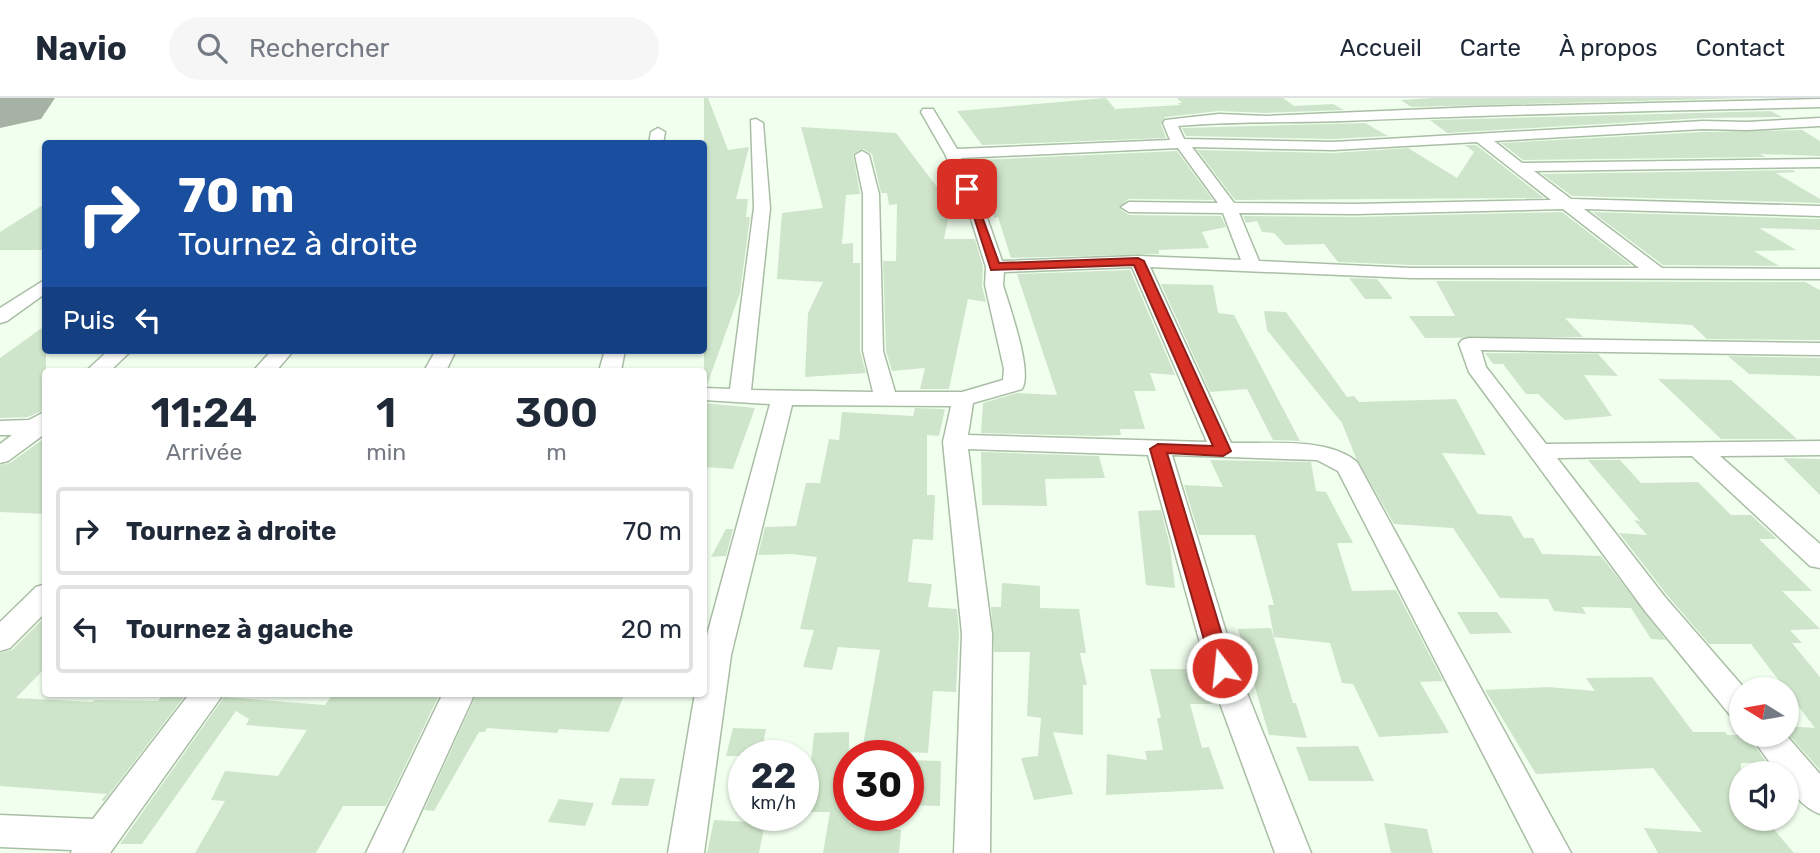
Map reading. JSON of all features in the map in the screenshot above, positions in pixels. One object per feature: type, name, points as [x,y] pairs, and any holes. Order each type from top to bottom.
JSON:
[{"type":"street","points":[[1252,265],[1229,207],[1178,142],[1170,123],[1219,118],[1266,120],[1477,111],[1820,103]]},
{"type":"street","points":[[707,394],[783,398],[963,399],[1014,384],[1015,369],[995,285],[995,267],[975,206],[952,154],[928,112]]},
{"type":"street","points":[[952,154],[1270,142],[1334,146],[1703,125],[1820,122]]},
{"type":"street","points":[[740,394],[762,208],[756,123]]},
{"type":"street","points":[[1481,138],[1659,275]]},
{"type":"street","points":[[862,155],[871,194],[873,351],[886,398]]},
{"type":"street","points":[[1521,167],[1820,163]]},
{"type":"street","points":[[1129,207],[1355,209],[1569,204],[1820,211]]},
{"type":"street","points":[[995,267],[1138,261],[1411,272],[1820,274]]},
{"type":"street","points":[[1138,261],[1223,451]]},
{"type":"street","points":[[0,317],[42,287]]},
{"type":"street","points":[[1729,692],[1655,604],[1476,368],[1469,344],[1820,349]]},
{"type":"street","points":[[101,368],[117,354]]},
{"type":"street","points":[[267,368],[280,354]]},
{"type":"street","points":[[686,853],[716,655],[783,398]]},
{"type":"street","points":[[963,399],[956,442],[977,634],[972,853]]},
{"type":"street","points":[[0,428],[42,424]]},
{"type":"street","points":[[0,456],[42,424]]},
{"type":"street","points":[[956,442],[1328,454],[1348,467],[1553,853]]},
{"type":"street","points":[[1697,448],[1820,559]]},
{"type":"street","points":[[1158,449],[1222,668],[1293,853]]},
{"type":"street","points":[[1541,451],[1820,449]]},
{"type":"street","points":[[0,640],[42,598]]},
{"type":"street","points":[[0,831],[96,844],[205,697]]},
{"type":"street","points":[[384,853],[457,697]]},
{"type":"street","points":[[1776,747],[1820,799]]},
{"type":"building","points":[[704,98],[708,98],[728,150],[749,147],[736,199],[748,199],[746,217],[750,217],[740,293],[707,385],[704,354],[707,354],[707,140],[704,140]]},
{"type":"building","points":[[1106,98],[1115,109],[1180,105],[1178,103],[1182,103],[1177,98],[1283,98],[1294,106],[1333,104],[1344,110],[1266,113],[1219,111],[1165,117],[1161,124],[1166,138],[982,145],[957,111]]},
{"type":"building","points":[[1750,98],[1411,107],[1401,100]]},
{"type":"building","points":[[1771,111],[1782,117],[1703,118],[1447,133],[1430,120]]},
{"type":"building","points":[[1365,123],[1388,136],[1333,139],[1186,136],[1182,128]]},
{"type":"building","points":[[801,127],[896,133],[937,187],[948,220],[944,239],[975,239],[983,267],[982,286],[986,302],[968,299],[949,389],[920,389],[925,368],[892,371],[886,351],[883,261],[896,261],[897,204],[889,205],[887,193],[881,193],[872,154],[863,149],[853,154],[860,194],[846,195],[842,244],[853,243],[853,263],[860,263],[860,351],[866,373],[805,377],[808,313],[823,282],[777,279],[782,213],[823,208]]},
{"type":"building","points":[[1802,130],[1820,141],[1820,156],[1760,154],[1766,157],[1523,160],[1501,143],[1703,132]]},
{"type":"building","points":[[1465,145],[1476,145],[1544,198],[1235,200],[1197,150],[1333,153],[1408,148],[1457,178],[1474,152]]},
{"type":"building","points":[[1177,151],[1213,200],[1129,199],[1119,208],[1129,215],[1221,216],[1226,227],[1202,232],[1209,248],[1159,250],[1159,254],[1011,258],[998,217],[994,218],[992,180],[979,160]]},
{"type":"building","points":[[1796,172],[1776,173],[1820,199],[1820,203],[1572,196],[1542,174]]},
{"type":"building","points":[[42,206],[42,250],[0,250],[0,232]]},
{"type":"building","points":[[1562,212],[1631,265],[1411,265],[1338,262],[1324,244],[1285,245],[1274,233],[1262,232],[1257,221],[1246,223],[1243,216],[1355,217]]},
{"type":"building","points":[[1592,212],[1820,219],[1820,230],[1759,228],[1796,250],[1754,251],[1779,266],[1663,265]]},
{"type":"building","points":[[1130,270],[1175,375],[1150,373],[1156,391],[1134,391],[1145,429],[1120,429],[1121,435],[1095,436],[981,433],[983,403],[1017,393],[1057,395],[1017,274]]},
{"type":"building","points":[[1349,278],[1377,279],[1393,299],[1365,299]]},
{"type":"building","points":[[1436,281],[1805,282],[1820,290],[1820,340],[1707,339],[1692,325],[1565,318],[1583,337],[1425,338],[1409,316],[1455,316]]},
{"type":"building","points":[[1161,284],[1213,285],[1218,313],[1234,315],[1300,441],[1273,440],[1247,389],[1210,392]]},
{"type":"building","points":[[1264,311],[1286,312],[1347,397],[1354,396],[1359,402],[1456,399],[1486,455],[1442,453],[1478,514],[1511,516],[1524,538],[1533,538],[1542,554],[1601,556],[1666,640],[1651,639],[1631,608],[1582,607],[1586,614],[1554,611],[1548,599],[1500,598],[1453,528],[1394,524],[1356,458],[1342,423],[1267,330]]},
{"type":"building","points":[[42,328],[42,354],[46,354],[46,368],[42,368],[42,411],[28,417],[0,418],[0,358]]},
{"type":"building","points":[[1485,353],[1598,354],[1618,376],[1584,375],[1612,416],[1565,420],[1538,394],[1526,394],[1503,364],[1493,364]]},
{"type":"building","points":[[1728,356],[1820,358],[1820,376],[1749,374]]},
{"type":"building","points":[[1658,379],[1731,380],[1797,439],[1721,439]]},
{"type":"building","points":[[707,403],[755,408],[733,469],[707,467]]},
{"type":"building","points":[[915,408],[945,409],[939,436],[927,435],[927,495],[935,495],[933,540],[913,539],[908,582],[932,584],[928,607],[957,609],[959,634],[956,692],[933,691],[928,753],[924,753],[924,740],[864,740],[880,650],[838,647],[832,670],[803,667],[814,630],[800,629],[817,557],[791,554],[758,555],[765,527],[796,526],[806,483],[820,483],[829,439],[839,440],[842,412],[913,416]]},
{"type":"building","points":[[42,440],[42,514],[0,512],[0,465],[10,463]]},
{"type":"building","points":[[981,452],[1099,456],[1105,478],[1045,479],[1047,506],[982,505]]},
{"type":"building","points":[[1783,458],[1820,459],[1820,495]]},
{"type":"building","points":[[1210,460],[1311,462],[1316,491],[1326,492],[1353,543],[1337,543],[1352,591],[1396,590],[1443,681],[1420,682],[1449,733],[1379,737],[1353,684],[1342,683],[1330,643],[1274,637],[1268,605],[1274,605],[1255,535],[1199,535],[1184,485],[1223,487]]},
{"type":"building","points":[[1588,460],[1620,460],[1641,483],[1698,482],[1731,515],[1751,515],[1777,539],[1759,539],[1812,591],[1782,591],[1820,629],[1790,630],[1802,643],[1792,643],[1820,677],[1820,770],[1799,746],[1799,727],[1815,728],[1799,707],[1799,677],[1776,677],[1751,644],[1709,644],[1619,533],[1647,535],[1634,520],[1640,521]]},
{"type":"building","points":[[1161,510],[1170,546],[1175,588],[1146,585],[1138,511]]},
{"type":"building","points":[[726,529],[733,529],[726,556],[711,557]]},
{"type":"building","points":[[1002,583],[1040,586],[1040,608],[1079,609],[1086,653],[1080,653],[1087,685],[1083,685],[1083,735],[1053,732],[1073,794],[1034,800],[1021,758],[1038,756],[1041,718],[1027,716],[1030,652],[994,652],[991,607],[1001,607]]},
{"type":"building","points":[[1457,612],[1497,612],[1512,633],[1470,634]]},
{"type":"building","points":[[42,620],[42,671],[16,698],[92,702],[158,701],[161,697],[184,697],[104,801],[101,800],[107,794],[0,786],[0,653],[12,650]]},
{"type":"building","points":[[1271,628],[1293,703],[1296,703],[1307,738],[1269,735],[1238,629]]},
{"type":"building","points":[[1150,669],[1202,669],[1212,704],[1190,704],[1202,748],[1209,747],[1224,789],[1106,795],[1107,754],[1147,760],[1145,751],[1163,750],[1157,718],[1161,718]]},
{"type":"building","points":[[1652,677],[1693,732],[1725,732],[1729,735],[1729,747],[1756,747],[1766,761],[1729,761],[1729,831],[1775,831],[1794,853],[1658,853],[1644,828],[1702,832],[1653,768],[1536,774],[1485,690],[1548,687],[1595,691],[1586,678]]},
{"type":"building","points":[[224,697],[325,705],[331,697],[438,697],[386,806],[343,806],[316,853],[195,853],[225,801],[211,800],[225,771],[278,776],[307,730],[246,725],[249,719],[236,711],[142,844],[120,844]]},
{"type":"building","points":[[475,697],[623,697],[609,732],[559,729],[557,733],[487,728],[485,732],[479,732],[434,811],[424,810]]},
{"type":"building","points":[[733,728],[766,729],[764,740],[730,740]]},
{"type":"building","points":[[849,732],[849,740],[833,740],[833,831],[901,831],[899,853],[823,853],[830,812],[819,812],[819,740],[813,740],[814,733]]},
{"type":"building","points":[[1358,746],[1374,781],[1309,781],[1296,747]]},
{"type":"building","points":[[924,760],[941,761],[940,806],[924,806]]},
{"type":"building","points":[[620,778],[655,779],[648,806],[611,805]]},
{"type":"building","points":[[559,799],[594,803],[585,826],[548,822]]},
{"type":"building","points":[[714,820],[728,821],[728,831],[763,831],[759,853],[707,853]]},
{"type":"building","points":[[1384,823],[1427,829],[1433,853],[1391,853]]},
{"type":"runway","points":[[0,98],[5,98]]},
{"type":"route","points":[[967,189],[995,267],[1138,261],[1223,451],[1158,449],[1222,668]]}]
